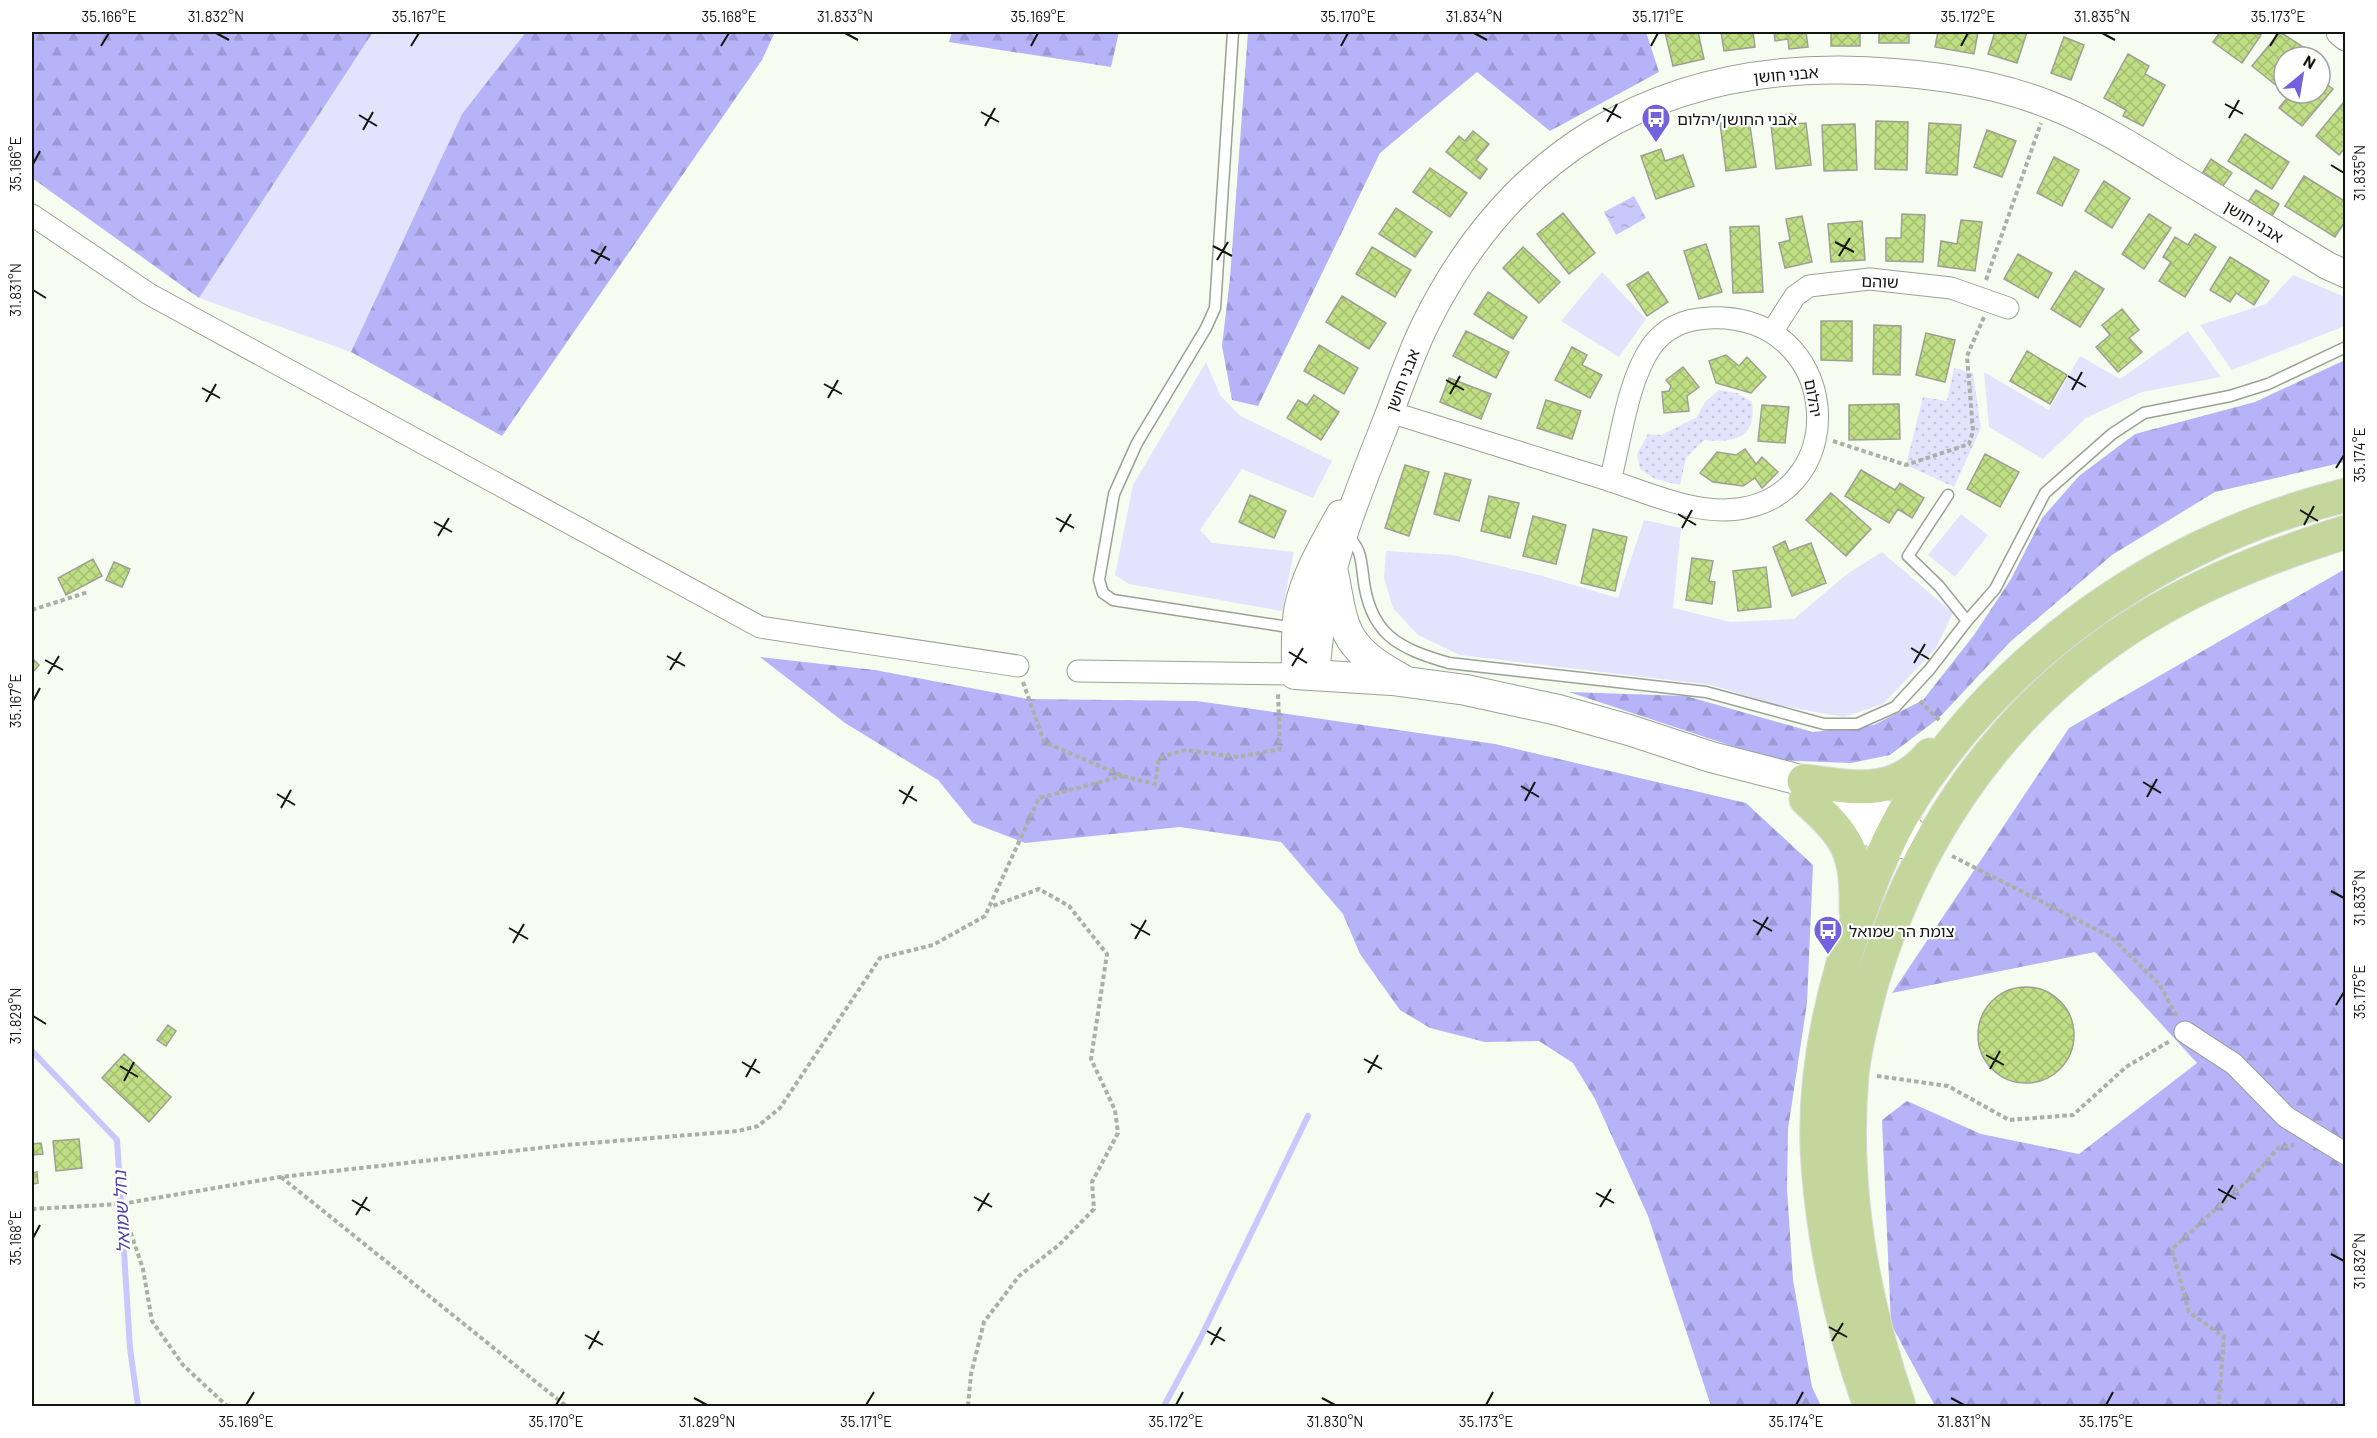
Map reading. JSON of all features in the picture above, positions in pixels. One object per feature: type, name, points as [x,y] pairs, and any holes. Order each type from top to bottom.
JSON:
[{"type":"main road","points":[[1805,790],[1881,786],[1904,778],[1927,758],[1999,674],[2094,594],[2144,567],[2263,521],[2346,495]]},
{"type":"main road","points":[[1899,1407],[1881,1354],[1866,1290],[1857,1231],[1850,1132],[1852,1073],[1862,1017],[1881,952],[1935,850],[1949,809],[2012,726],[2052,688],[2103,646],[2156,612],[2214,580],[2273,555],[2346,532]]},
{"type":"main road","points":[[1870,1407],[1843,1313],[1827,1234],[1818,1164],[1818,1109],[1824,1048],[1835,992],[1856,922],[1895,832],[1924,780],[1992,696],[2041,651],[2093,609],[2186,552]]},
{"type":"main road","points":[[1333,573],[1343,617],[1354,643],[1372,660],[1405,682]]},
{"type":"main road","points":[[1305,675],[1405,682],[1466,690],[1558,710],[1629,730],[1805,790],[1935,850]]},
{"type":"main road","points":[[1805,790],[1847,843],[1855,873],[1856,922]]},
{"type":"street","points":[[2340,32],[2346,37]]},
{"type":"street","name":"אבני חושן","points":[[1305,675],[1333,573],[1371,461],[1426,322],[1479,238],[1515,195],[1545,166],[1585,136],[1625,113],[1722,81],[1808,70],[1876,70],[1997,88],[2048,104],[2100,128],[2328,266],[2346,274]]},
{"type":"street","points":[[32,215],[148,294],[760,627],[1018,666]]},
{"type":"street","name":"שוהם","points":[[1772,332],[1794,296],[1809,286],[1870,279],[1951,288],[1993,303]]},
{"type":"street","name":"יהלום","points":[[1390,412],[1610,481],[1689,505],[1737,509],[1760,504],[1779,494],[1799,472],[1818,425],[1817,396],[1809,372],[1792,347],[1772,332],[1748,322],[1716,318],[1688,319],[1669,329],[1652,345],[1641,365],[1610,481]]},
{"type":"street","name":"אבני חושן","points":[[1305,675],[1297,628],[1297,611],[1314,559],[1371,461]]},
{"type":"street","points":[[1078,671],[1305,675]]},
{"type":"street","points":[[2185,1032],[2234,1064],[2286,1117],[2346,1154]]},
{"type":"lane","points":[[1233,32],[1215,308],[1206,328],[1137,442],[1114,494],[1099,580],[1104,593],[1113,600],[1297,628]]},
{"type":"lane","points":[[1346,535],[1357,543],[1362,558],[1364,588],[1380,630],[1413,653],[1449,663],[1706,692],[1824,724],[1857,724],[1895,708],[1910,692],[1995,589],[2045,494],[2112,435],[2144,413],[2230,396],[2268,384],[2346,347]]},
{"type":"lane","points":[[1948,495],[1908,556],[1939,586],[1967,621]]},
{"type":"path","points":[[1815,435],[1906,465],[1969,444],[1973,431],[1967,356],[1993,303],[2048,104]]},
{"type":"path","points":[[32,610],[88,592]]},
{"type":"path","points":[[32,1209],[121,1204],[280,1177],[566,1145],[738,1131],[758,1126],[780,1108],[880,958],[933,945],[986,916],[1040,798],[1123,776],[1044,741],[1018,666]]},
{"type":"path","points":[[1910,692],[1941,721]]},
{"type":"path","points":[[1852,1073],[1948,1086],[2009,1120],[2073,1115],[2126,1067],[2185,1032],[2160,985],[2111,937],[1935,850]]},
{"type":"path","points":[[968,1407],[970,1374],[984,1322],[1019,1276],[1059,1245],[1094,1209],[1092,1182],[1118,1133],[1115,1110],[1091,1059],[1107,954],[1069,906],[1039,889],[990,907]]},
{"type":"path","points":[[2221,1407],[2219,1403],[2224,1337],[2189,1312],[2172,1250],[2259,1170],[2278,1148],[2322,1139]]},
{"type":"path","points":[[280,1177],[566,1407]]},
{"type":"path","points":[[121,1204],[143,1269],[152,1321],[183,1365],[227,1407]]},
{"type":"shaded area","points":[[373,32],[526,32],[462,114],[351,352],[199,298]]},
{"type":"shaded area","points":[[1602,272],[1646,319],[1619,357],[1561,321]]},
{"type":"shaded area","points":[[2293,275],[2345,297],[2345,326],[2232,370],[2200,325],[2266,304]]},
{"type":"shaded area","points":[[2188,331],[2221,377],[2142,392],[2086,418],[2043,459],[1989,427],[1984,372],[2049,410],[2080,356],[2120,379]]},
{"type":"shaded area","points":[[1206,362],[1220,395],[1239,415],[1332,461],[1313,498],[1242,469],[1200,530],[1212,543],[1294,552],[1282,611],[1129,584],[1115,575],[1133,485]]},
{"type":"shaded area","points":[[1954,368],[1973,373],[1981,428],[1954,487],[1906,465],[1923,397],[1947,401]]},
{"type":"shaded area","points":[[1719,390],[1737,393],[1752,402],[1753,414],[1747,431],[1734,439],[1704,440],[1686,458],[1680,485],[1655,479],[1640,469],[1637,454],[1648,434],[1661,435],[1697,417],[1705,402]]},
{"type":"shaded area","points":[[1961,514],[1988,535],[1955,577],[1928,555]]},
{"type":"shaded area","points":[[1644,520],[1681,528],[1673,608],[1731,622],[1794,619],[1847,574],[1882,552],[1953,613],[1936,648],[1883,704],[1844,717],[1777,705],[1711,685],[1460,655],[1418,635],[1393,608],[1384,578],[1386,551],[1453,555],[1539,575],[1618,598]]},
{"type":"green space","points":[[32,32],[373,32],[199,298],[32,178]]},
{"type":"green space","points":[[526,32],[775,32],[762,60],[502,436],[351,352],[462,114]]},
{"type":"green space","points":[[952,32],[1119,32],[1111,67],[949,42]]},
{"type":"green space","points":[[1248,32],[1646,32],[1659,72],[1550,131],[1477,72],[1380,153],[1258,406],[1232,400],[1222,346],[1230,278]]},
{"type":"green space","points":[[2345,360],[2345,462],[2215,492],[2112,555],[2010,642],[1939,718],[1890,755],[1851,763],[1774,760],[1569,692],[1686,696],[1813,732],[1874,725],[1923,700],[1974,635],[2011,579],[2042,518],[2079,476],[2135,434],[2255,402]]},
{"type":"green space","points":[[2345,569],[2345,1406],[1935,1406],[1891,1324],[1882,1120],[1907,1101],[1981,1134],[2079,1154],[2197,1063],[2095,952],[1892,993],[2069,728]]},
{"type":"green space","points":[[760,657],[875,670],[1028,699],[1197,701],[1495,744],[1746,803],[1813,865],[1807,1003],[1788,1129],[1787,1189],[1793,1280],[1812,1387],[1821,1406],[1711,1406],[1648,1216],[1595,1099],[1573,1063],[1539,1041],[1485,1042],[1430,1028],[1400,1010],[1360,954],[1343,914],[1281,842],[1180,827],[1025,843],[973,823],[938,780],[845,723]]},
{"type":"water","points":[[1634,196],[1646,218],[1616,235],[1604,212]]},
{"type":"building","points":[[1665,32],[1698,32],[1704,59],[1673,66]]},
{"type":"building","points":[[1721,32],[1753,32],[1755,47],[1724,51]]},
{"type":"building","points":[[1774,32],[1806,32],[1808,47],[1789,49],[1788,39],[1775,41]]},
{"type":"building","points":[[1831,32],[1860,32],[1860,46],[1831,46]]},
{"type":"building","points":[[1879,32],[1909,32],[1909,43],[1879,43]]},
{"type":"building","points":[[1938,32],[1978,32],[1974,54],[1935,47]]},
{"type":"building","points":[[1995,32],[2027,32],[2017,63],[1988,54]]},
{"type":"building","points":[[2220,32],[2256,32],[2261,35],[2242,63],[2213,42]]},
{"type":"building","points":[[2280,32],[2300,45],[2272,45],[2272,82],[2252,66]]},
{"type":"building","points":[[2064,37],[2084,45],[2071,80],[2051,73]]},
{"type":"building","points":[[2128,54],[2149,66],[2145,74],[2165,85],[2143,126],[2123,116],[2126,110],[2104,98]]},
{"type":"building","points":[[2343,103],[2346,105],[2346,147],[2339,155],[2316,136]]},
{"type":"building","points":[[2281,105],[2320,105],[2302,126],[2279,108]]},
{"type":"building","points":[[1792,114],[1793,124],[1806,123],[1811,165],[1776,169],[1770,116]]},
{"type":"building","points":[[1749,119],[1756,167],[1726,171],[1720,123]]},
{"type":"building","points":[[1876,121],[1908,122],[1907,170],[1875,169]]},
{"type":"building","points":[[1929,123],[1961,125],[1957,175],[1926,173]]},
{"type":"building","points":[[1855,124],[1857,170],[1824,171],[1822,125]]},
{"type":"building","points":[[1987,130],[2016,141],[2002,177],[1974,167]]},
{"type":"building","points":[[1473,131],[1489,144],[1476,160],[1487,169],[1480,179],[1446,152],[1459,136],[1465,141]]},
{"type":"building","points":[[2245,134],[2289,162],[2272,189],[2228,161]]},
{"type":"building","points":[[1661,149],[1665,161],[1683,155],[1694,186],[1656,199],[1641,156]]},
{"type":"building","points":[[2054,157],[2079,170],[2062,206],[2037,193]]},
{"type":"building","points":[[2211,159],[2232,173],[2223,186],[2203,172]]},
{"type":"building","points":[[1430,168],[1467,193],[1450,217],[1413,192]]},
{"type":"building","points":[[2304,176],[2346,202],[2346,220],[2335,237],[2285,206]]},
{"type":"building","points":[[2104,181],[2130,198],[2112,228],[2085,211]]},
{"type":"building","points":[[2256,190],[2279,204],[2272,216],[2248,202]]},
{"type":"building","points":[[1396,208],[1432,232],[1415,257],[1379,234]]},
{"type":"building","points":[[1563,213],[1595,253],[1569,274],[1537,234]]},
{"type":"building","points":[[1902,214],[1925,215],[1923,262],[1886,261],[1886,238],[1901,238]]},
{"type":"building","points":[[2149,214],[2171,228],[2144,269],[2122,254]]},
{"type":"building","points":[[1802,216],[1812,262],[1785,268],[1779,243],[1790,240],[1786,219]]},
{"type":"building","points":[[1961,220],[1982,222],[1975,271],[1938,266],[1941,241],[1957,244]]},
{"type":"building","points":[[1862,221],[1865,260],[1831,262],[1828,224]]},
{"type":"building","points":[[1759,226],[1763,292],[1733,293],[1730,227]]},
{"type":"building","points":[[2195,234],[2216,247],[2185,297],[2159,281],[2171,262],[2163,257],[2175,237],[2188,245]]},
{"type":"building","points":[[1706,244],[1722,292],[1699,299],[1684,251]]},
{"type":"building","points":[[1372,247],[1411,270],[1395,297],[1356,274]]},
{"type":"building","points":[[1523,247],[1560,282],[1539,303],[1503,268]]},
{"type":"building","points":[[2018,254],[2052,273],[2038,298],[2004,279]]},
{"type":"building","points":[[2230,257],[2269,281],[2254,305],[2236,293],[2230,302],[2210,290]]},
{"type":"building","points":[[2075,271],[2104,289],[2080,327],[2051,309]]},
{"type":"building","points":[[1648,272],[1668,302],[1647,316],[1627,285]]},
{"type":"building","points":[[1488,292],[1527,317],[1513,339],[1474,314]]},
{"type":"building","points":[[1342,296],[1386,323],[1369,349],[1326,322]]},
{"type":"building","points":[[2122,309],[2139,330],[2129,338],[2142,352],[2118,372],[2096,347],[2110,335],[2102,325]]},
{"type":"building","points":[[1821,321],[1852,321],[1852,361],[1821,360]]},
{"type":"building","points":[[1874,325],[1901,326],[1900,375],[1873,374]]},
{"type":"building","points":[[1466,331],[1509,352],[1496,378],[1453,356]]},
{"type":"building","points":[[1926,333],[1955,340],[1945,382],[1916,375]]},
{"type":"building","points":[[1319,345],[1358,368],[1344,394],[1304,371]]},
{"type":"building","points":[[1572,347],[1587,355],[1582,365],[1602,375],[1590,398],[1555,380]]},
{"type":"building","points":[[2027,351],[2067,375],[2050,404],[2010,381]]},
{"type":"building","points":[[1726,355],[1739,366],[1747,357],[1766,377],[1751,393],[1716,383],[1709,361]]},
{"type":"building","points":[[1683,367],[1699,387],[1687,396],[1689,411],[1664,413],[1662,392],[1669,391],[1671,386],[1666,380]]},
{"type":"building","points":[[1449,378],[1491,394],[1481,419],[1440,402]]},
{"type":"building","points":[[1314,395],[1339,412],[1321,440],[1287,418],[1298,400],[1307,405]]},
{"type":"building","points":[[1546,400],[1581,411],[1572,439],[1537,428]]},
{"type":"building","points":[[1899,404],[1900,439],[1849,440],[1849,405]]},
{"type":"building","points":[[1762,405],[1789,407],[1785,443],[1758,441]]},
{"type":"building","points":[[1745,449],[1756,464],[1762,457],[1778,472],[1762,488],[1755,478],[1743,486],[1713,482],[1700,473],[1717,452],[1736,455]]},
{"type":"building","points":[[1985,454],[2019,472],[2000,507],[1967,489]]},
{"type":"building","points":[[1405,465],[1429,472],[1409,536],[1385,528]]},
{"type":"building","points":[[1861,470],[1895,490],[1900,483],[1924,498],[1912,518],[1898,509],[1889,523],[1845,496]]},
{"type":"building","points":[[1445,473],[1471,480],[1459,521],[1434,514]]},
{"type":"building","points":[[1831,493],[1871,529],[1846,556],[1806,520]]},
{"type":"building","points":[[1250,495],[1286,511],[1274,538],[1239,522]]},
{"type":"building","points":[[1489,496],[1519,503],[1510,538],[1481,531]]},
{"type":"building","points":[[1533,516],[1566,525],[1556,564],[1523,556]]},
{"type":"building","points":[[1593,529],[1627,537],[1615,591],[1581,583]]},
{"type":"building","points":[[1785,541],[1789,551],[1811,543],[1826,583],[1792,596],[1773,547]]},
{"type":"building","points":[[1692,558],[1713,561],[1709,581],[1715,582],[1712,604],[1686,600]]},
{"type":"building","points":[[93,559],[102,576],[66,595],[58,578]]},
{"type":"building","points":[[114,562],[130,569],[122,587],[106,580]]},
{"type":"building","points":[[1766,567],[1771,607],[1738,611],[1733,571]]},
{"type":"building","points":[[32,658],[39,665],[32,673]]},
{"type":"building","points":[[2026,987],[2044,991],[2060,1001],[2070,1017],[2074,1035],[2070,1053],[2060,1069],[2044,1079],[2026,1083],[2008,1079],[1992,1069],[1982,1053],[1978,1035],[1982,1017],[1992,1001],[2008,991]]},
{"type":"building","points":[[168,1025],[176,1031],[166,1046],[157,1040]]},
{"type":"building","points":[[124,1054],[171,1097],[149,1122],[102,1078]]},
{"type":"building","points":[[79,1139],[82,1168],[56,1171],[53,1141]]},
{"type":"building","points":[[41,1143],[43,1154],[32,1155],[32,1144]]},
{"type":"building","points":[[37,1172],[38,1183],[32,1184],[32,1173]]},
{"type":"waterway","name":"נחל שמואל","points":[[32,1051],[117,1140],[130,1348],[138,1406]]},
{"type":"waterway","points":[[1164,1406],[1200,1339],[1308,1116]]},
{"type":"place","name":"אבני החושן/יהלום","points":[[1656,144]]},
{"type":"place","name":"צומת הר שמואל","points":[[1828,956]]}]
